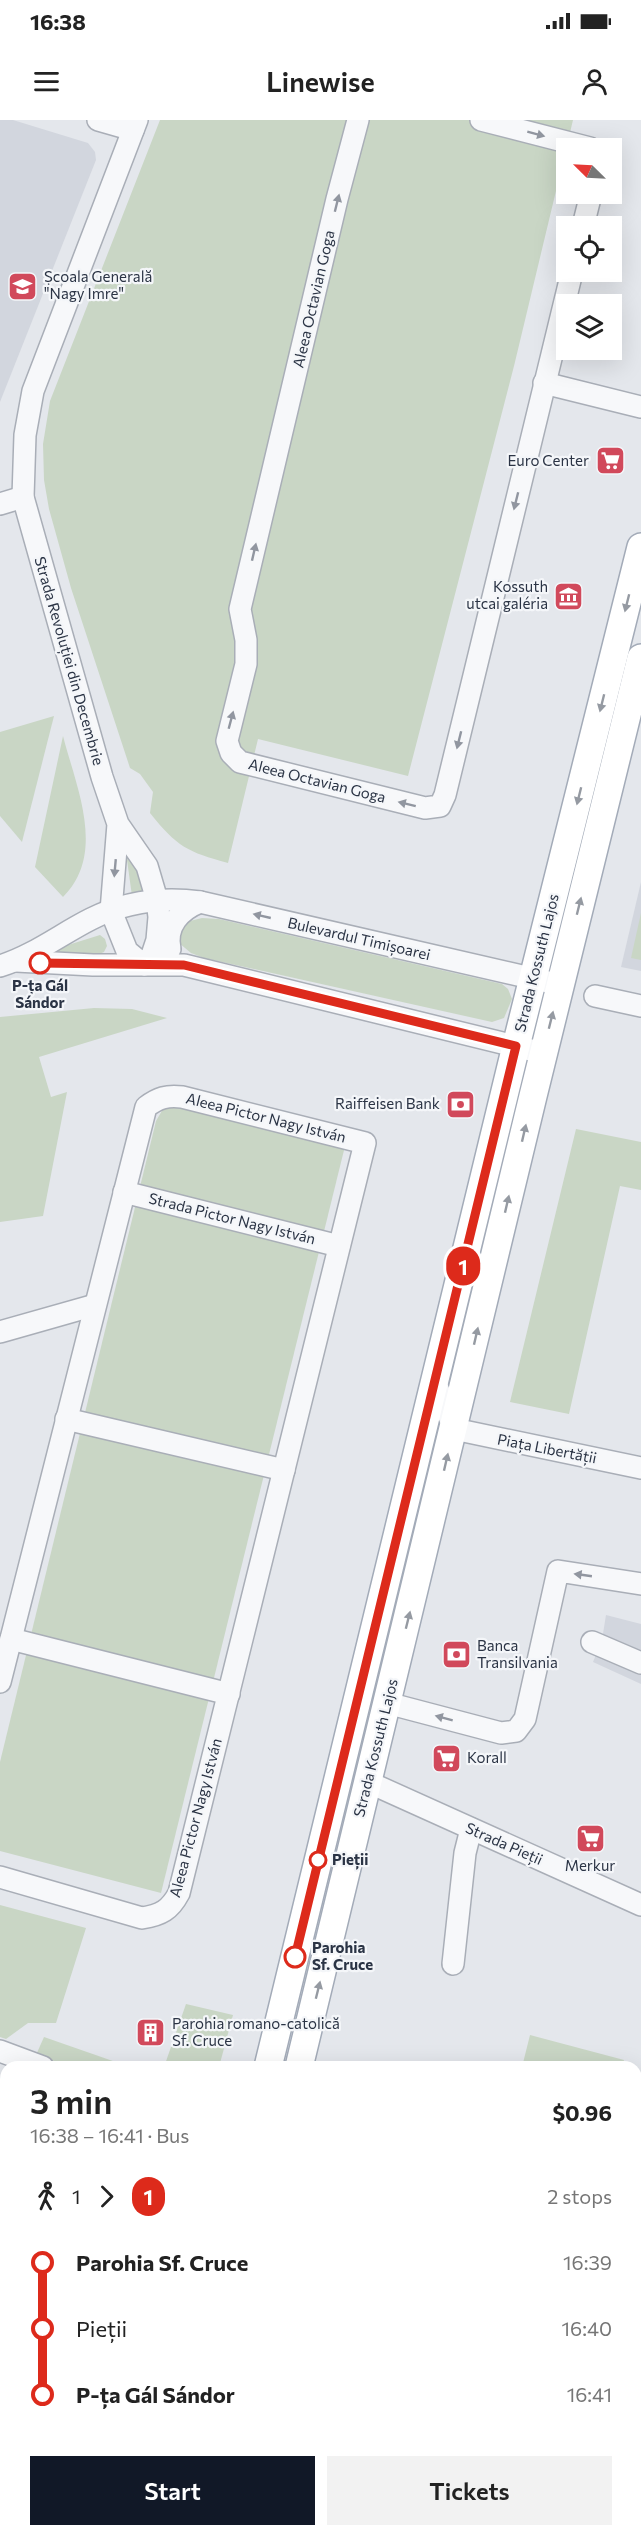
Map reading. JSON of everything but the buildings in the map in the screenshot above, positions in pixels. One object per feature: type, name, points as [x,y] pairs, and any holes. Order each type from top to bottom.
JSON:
[{"type":"main road","name":"Strada Kossuth Lajos","points":[[269,2061],[516,1046],[641,547]]},
{"type":"main road","name":"Strada Kossuth Lajos","points":[[300,2061],[543,1053],[641,658]]},
{"type":"main road","points":[[611,667],[641,658]]},
{"type":"street","points":[[98,120],[135,125]]},
{"type":"street","name":"Aleea Octavian Goga","points":[[358,120],[240,609],[246,639],[246,664],[227,741],[231,753],[240,762],[425,808],[440,806],[447,789],[569,282]]},
{"type":"street","points":[[481,120],[556,139]]},
{"type":"street","name":"Strada Revoluției din Decembrie","points":[[135,125],[33,391],[25,435],[23,497],[102,777],[118,824],[147,866],[168,885],[200,902]]},
{"type":"street","points":[[544,383],[641,407]]},
{"type":"street","points":[[0,504],[23,497]]},
{"type":"street","name":"Strada Revoluției din Decembrie","points":[[111,911],[118,824]]},
{"type":"street","name":"Strada Revoluției din Decembrie","points":[[147,866],[157,900]]},
{"type":"street","points":[[111,911],[127,951],[144,966],[151,958],[158,940],[157,900]]},
{"type":"street","name":"Bulevardul Timișoarei","points":[[8,963],[90,919],[111,911],[157,900],[200,902],[560,985]]},
{"type":"street","points":[[184,965],[175,958],[170,950],[169,931],[178,915],[188,907],[200,902]]},
{"type":"street","points":[[90,919],[109,928],[116,939],[116,950],[104,965]]},
{"type":"street","name":"Bulevardul Timișoarei","points":[[8,963],[184,965],[543,1053]]},
{"type":"street","points":[[595,996],[641,1006]]},
{"type":"street","name":"Aleea Pictor Nagy István","points":[[0,1682],[146,1107],[158,1098],[182,1097],[364,1143],[179,1893],[172,1906],[158,1915],[142,1918],[0,1877]]},
{"type":"street","name":"Strada Pictor Nagy István","points":[[124,1192],[339,1246]]},
{"type":"street","points":[[0,1332],[96,1305]]},
{"type":"street","points":[[435,1381],[454,1430]]},
{"type":"street","points":[[66,1419],[284,1470]]},
{"type":"street","name":"Piața Libertății","points":[[454,1430],[641,1468]]},
{"type":"street","points":[[387,1703],[501,1733],[516,1731],[525,1719],[558,1572],[641,1584]]},
{"type":"street","points":[[11,1639],[229,1694]]},
{"type":"street","points":[[592,1642],[641,1663]]},
{"type":"street","name":"Strada Pieții","points":[[368,1782],[641,1905]]},
{"type":"street","points":[[453,1964],[465,1853],[471,1829]]},
{"type":"street","points":[[0,2051],[27,2061]]},
{"type":"shaded area","name":"Școala Generală \"Nagy Imre\"","points":[[0,120],[13,120],[88,143],[95,152],[96,160],[0,402]]},
{"type":"shaded area","points":[[641,882],[641,971],[621,967]]},
{"type":"shaded area","points":[[606,1615],[641,1624],[641,1684],[593,1662],[602,1640]]},
{"type":"green space","points":[[160,120],[573,120],[569,138],[556,138],[556,191],[514,366],[408,776],[258,739],[228,863],[184,847],[168,834],[150,813],[153,792],[140,774],[130,768],[71,588],[49,509],[44,480],[43,444],[50,401]]},
{"type":"green space","points":[[54,716],[22,842],[0,816],[0,732]]},
{"type":"green space","points":[[63,736],[80,798],[86,840],[83,860],[76,880],[63,897],[35,867]]},
{"type":"green space","points":[[128,858],[147,886],[147,891],[132,896],[127,860]]},
{"type":"green space","points":[[641,913],[641,960],[631,958]]},
{"type":"green space","points":[[202,918],[219,919],[502,984],[508,989],[512,999],[504,1018],[492,1022],[204,958],[191,953],[179,943],[182,923]]},
{"type":"green space","points":[[100,935],[105,939],[107,946],[104,952],[97,955],[36,955]]},
{"type":"green space","points":[[94,1008],[132,1009],[167,1018],[39,1057],[51,1097],[67,1092],[43,1216],[0,1222],[0,1017]]},
{"type":"green space","points":[[177,1103],[347,1138],[161,1893],[0,1851],[0,1762],[156,1121],[163,1109]]},
{"type":"green space","points":[[576,1129],[641,1142],[641,1190],[620,1186],[569,1414],[510,1402]]},
{"type":"green space","points":[[0,1905],[86,1928],[56,2023],[28,2023],[6,2039],[0,2037]]},
{"type":"green space","points":[[186,2004],[233,2015],[221,2061],[166,2061]]},
{"type":"green space","points":[[530,2035],[624,2060],[624,2061],[524,2061]]},
{"type":"green space","points":[[44,2037],[113,2061],[54,2061],[36,2055]]},
{"type":"bus line","name":"1","points":[[40,963],[184,965],[516,1046],[295,1957]]},
{"type":"place","name":"Școala Generală \"Nagy Imre\"","points":[[23,286]]},
{"type":"place","name":"Euro Center","points":[[610,461]]},
{"type":"place","name":"Kossuth utcai galéria","points":[[569,596]]},
{"type":"place","name":"P-ța Gál Sándor","points":[[40,963]]},
{"type":"place","name":"Raiffeisen Bank","points":[[461,1104]]},
{"type":"place","name":"Banca Transilvania","points":[[456,1655]]},
{"type":"place","name":"Korall","points":[[446,1758]]},
{"type":"place","name":"Merkur","points":[[590,1839]]},
{"type":"place","name":"Pieții","points":[[318,1860]]},
{"type":"place","name":"Parohia Sf. Cruce","points":[[295,1957]]},
{"type":"place","name":"Parohia romano-catolică Sf. Cruce","points":[[151,2033]]}]
